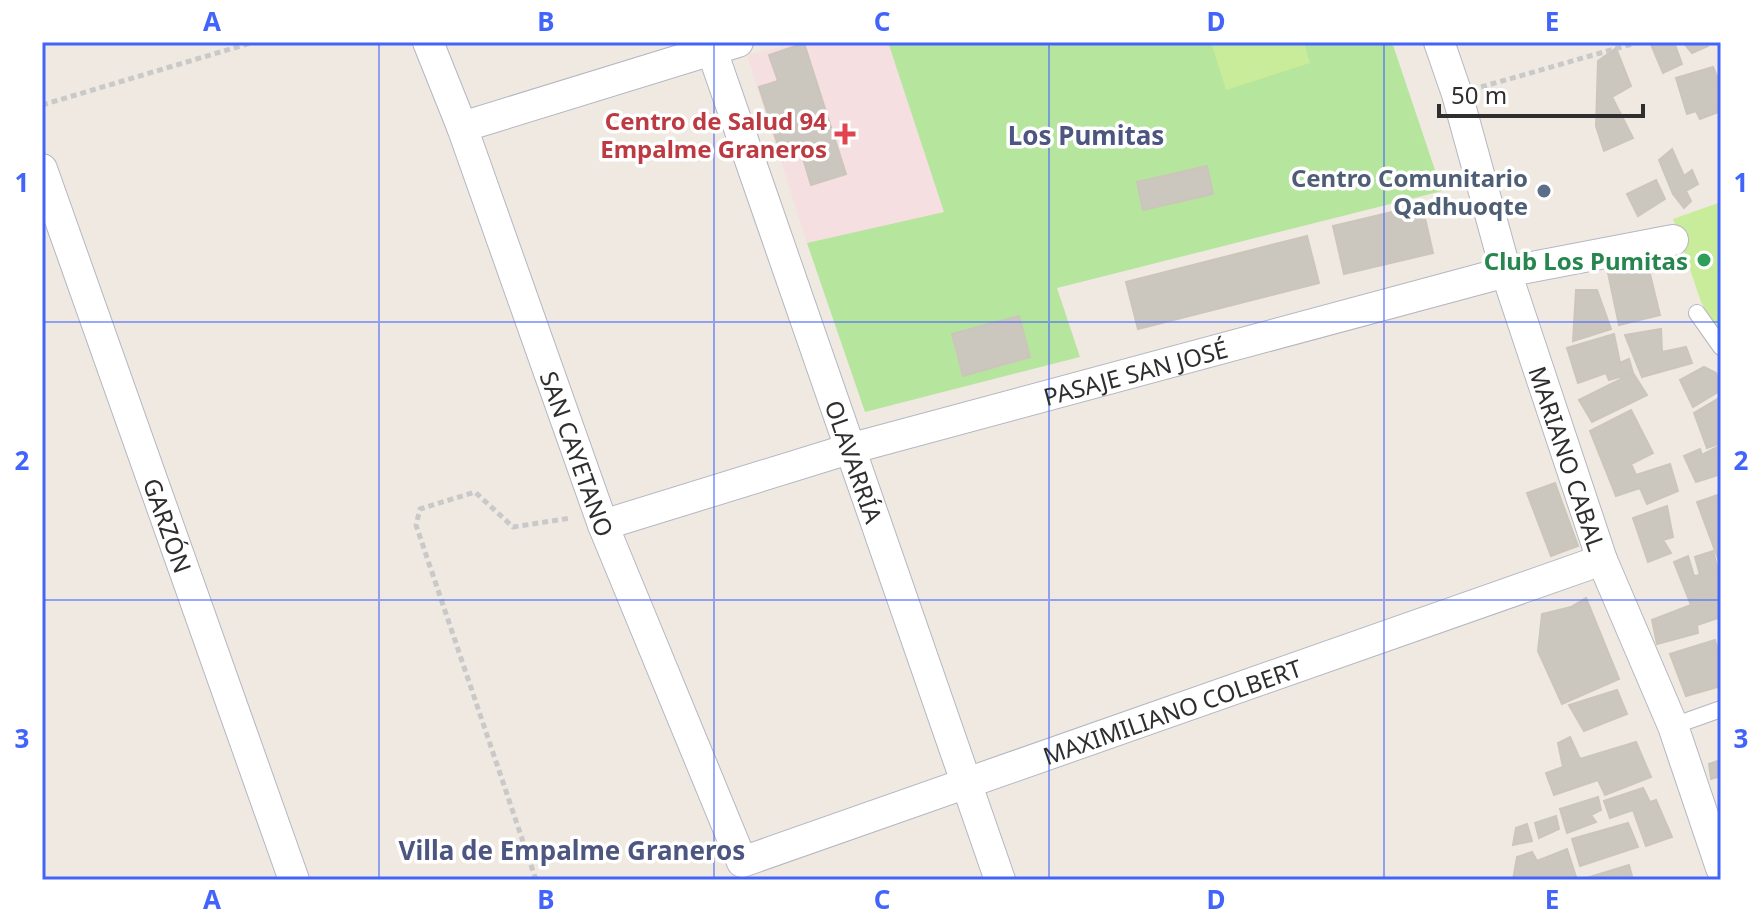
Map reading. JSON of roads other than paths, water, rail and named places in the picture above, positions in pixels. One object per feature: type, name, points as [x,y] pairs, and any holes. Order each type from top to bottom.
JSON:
[{"type":"street","name":"SAN CAYETANO","points":[[428,42],[462,127],[603,525],[742,862]]},
{"type":"street","name":"MARIANO CABAL","points":[[1439,42],[1457,94],[1506,272],[1602,560],[1673,726],[1721,868]]},
{"type":"street","points":[[462,127],[720,44]]},
{"type":"street","name":"OLAVARRÍA","points":[[720,44],[849,449],[1000,880]]},
{"type":"street","name":"GARZÓN","points":[[42,169],[294,880]]},
{"type":"street","name":"PASAJE SAN JOSÉ","points":[[603,525],[849,449],[1506,272],[1673,240]]},
{"type":"street","name":"MAXIMILIANO COLBERT","points":[[742,862],[1602,560]]},
{"type":"lane","points":[[1697,313],[1721,347]]},
{"type":"lane","points":[[1673,726],[1721,709]]},
{"type":"place","name":"Centro de Salud 94 Empalme Graneros","points":[[845,134]]},
{"type":"place","name":"Centro Comunitario Qadhuoqte","points":[[1544,191]]},
{"type":"place","name":"Club Los Pumitas","points":[[1704,260]]},
{"type":"district","name":"Los Pumitas","points":[[1086,135]]},
{"type":"district","name":"Villa de Empalme Graneros","points":[[572,850]]}]
